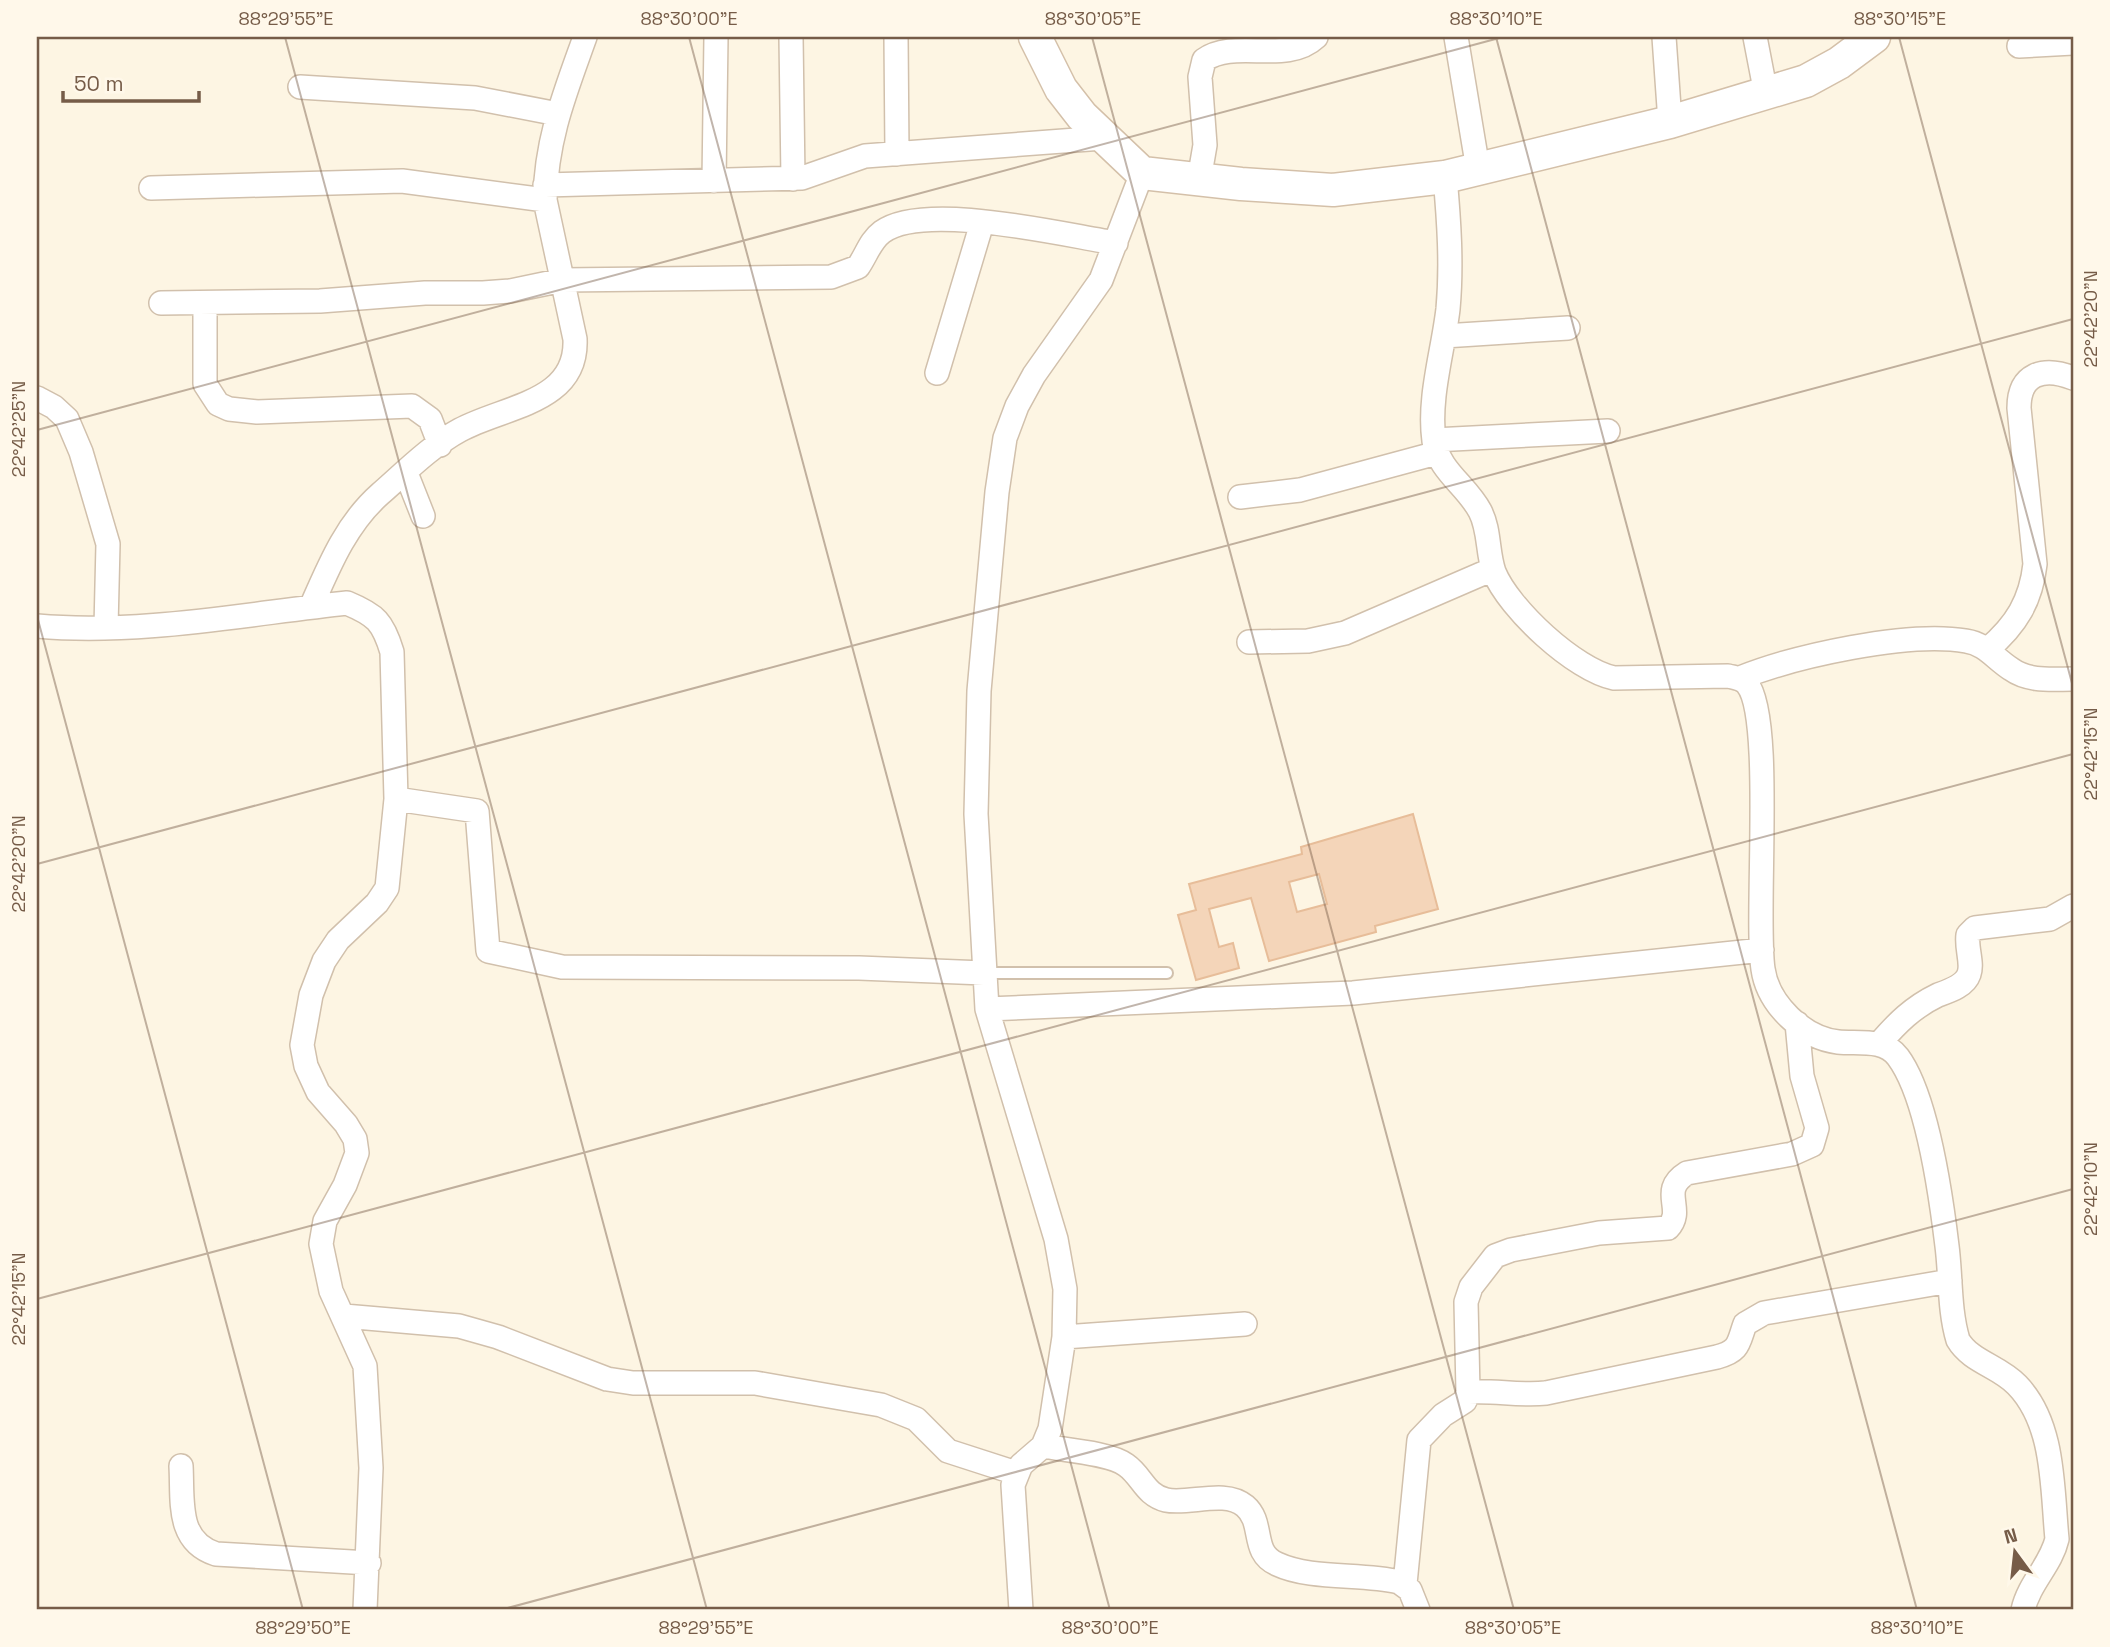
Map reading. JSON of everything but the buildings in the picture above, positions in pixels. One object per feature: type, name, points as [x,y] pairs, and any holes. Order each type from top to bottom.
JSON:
[{"type":"street","points":[[312,607],[341,543],[363,511],[457,431],[521,406],[555,388],[568,375],[576,359],[575,339],[545,192],[547,155],[585,37]]},
{"type":"street","points":[[714,181],[716,37]]},
{"type":"street","points":[[791,37],[793,179]]},
{"type":"street","points":[[896,37],[897,153]]},
{"type":"street","points":[[1035,37],[1061,89],[1103,138],[1142,173],[1333,190],[1446,177],[1670,122],[1806,81],[1839,63],[1874,37]]},
{"type":"street","points":[[1199,180],[1205,145],[1200,78],[1204,60],[1220,53],[1298,47],[1316,37]]},
{"type":"street","points":[[1455,37],[1478,169]]},
{"type":"street","points":[[1664,37],[1670,122]]},
{"type":"street","points":[[1755,37],[1766,94]]},
{"type":"street","points":[[2019,46],[2073,43]]},
{"type":"street","points":[[300,87],[475,98],[558,114]]},
{"type":"street","points":[[151,188],[402,181],[545,192],[714,181],[793,179],[813,176],[853,159],[897,153],[1103,138]]},
{"type":"street","points":[[1021,1610],[1013,1485],[1016,1473],[1043,1446],[1053,1415],[1064,1338],[1065,1289],[1056,1239],[988,1009],[976,814],[979,691],[997,492],[1005,438],[1017,406],[1034,375],[1101,280],[1142,173]]},
{"type":"street","points":[[1446,177],[1452,261],[1433,415],[1436,446],[1448,472],[1482,514],[1493,569],[1501,586],[1522,613],[1567,656],[1598,675],[1637,679],[1707,676],[1740,678],[1789,661],[1882,644],[1951,640],[1968,641],[1988,649],[2010,669],[2024,676],[2073,679]]},
{"type":"street","points":[[161,303],[483,293],[510,291],[563,280],[831,277],[858,267],[872,240],[896,224],[946,218],[1116,243]]},
{"type":"street","points":[[937,373],[982,223]]},
{"type":"street","points":[[205,303],[205,384],[218,404],[229,409],[257,412],[412,406],[430,419],[440,445]]},
{"type":"street","points":[[1444,336],[1568,328]]},
{"type":"street","points":[[1988,649],[2008,632],[2021,614],[2033,583],[2035,564],[2020,408],[2021,388],[2028,379],[2044,373],[2073,378]]},
{"type":"street","points":[[37,398],[54,407],[67,419],[81,452],[108,544],[106,627]]},
{"type":"street","points":[[1240,497],[1300,490],[1436,446],[1608,431]]},
{"type":"street","points":[[406,473],[424,516]]},
{"type":"street","points":[[1249,642],[1308,641],[1345,633],[1493,569]]},
{"type":"street","points":[[37,626],[106,627],[347,603],[370,613],[385,629],[392,652],[392,732],[396,799],[387,888],[377,903],[338,940],[324,961],[312,995],[302,1045],[306,1066],[318,1092],[346,1124],[356,1146],[353,1167],[325,1221],[320,1244],[331,1291],[365,1367],[370,1457],[369,1563],[365,1610]]},
{"type":"street","points":[[1740,678],[1749,686],[1754,700],[1760,752],[1762,950],[1763,971],[1770,991],[1797,1023],[1811,1033],[1836,1042],[1879,1044],[1897,1056],[1921,1113],[1945,1232],[1955,1330],[1965,1352],[1987,1362],[2017,1385],[2038,1416],[2045,1434],[2057,1539],[2064,1555],[2031,1587],[2024,1610]]},
{"type":"street","points":[[396,799],[477,811],[488,951],[562,967],[859,968],[984,973]]},
{"type":"street","points":[[1879,1044],[1901,1019],[1921,1004],[1956,988],[1966,980],[1970,971],[1966,947],[1968,936],[1975,928],[2050,919],[2073,906]]},
{"type":"street","points":[[988,1009],[1353,993],[1762,950]]},
{"type":"street","points":[[1405,1584],[1419,1440],[1443,1415],[1465,1401],[1468,1392],[1466,1302],[1471,1287],[1495,1256],[1511,1250],[1599,1233],[1668,1228],[1675,1213],[1672,1188],[1677,1179],[1686,1173],[1792,1154],[1812,1145],[1816,1128],[1802,1076],[1797,1023]]},
{"type":"street","points":[[1468,1392],[1537,1394],[1717,1357],[1735,1351],[1740,1346],[1745,1324],[1764,1313],[1950,1281]]},
{"type":"street","points":[[344,1316],[459,1326],[498,1337],[607,1380],[633,1383],[711,1381],[784,1385],[881,1405],[916,1419],[948,1451],[1016,1473]]},
{"type":"street","points":[[1064,1338],[1245,1324]]},
{"type":"street","points":[[1043,1446],[1123,1463],[1147,1490],[1168,1500],[1228,1500],[1245,1506],[1255,1523],[1259,1548],[1266,1559],[1279,1565],[1387,1578],[1405,1584],[1413,1595],[1418,1610]]},
{"type":"street","points":[[181,1466],[188,1530],[194,1543],[202,1550],[216,1554],[369,1563]]},
{"type":"lane","points":[[984,973],[1167,973]]}]
